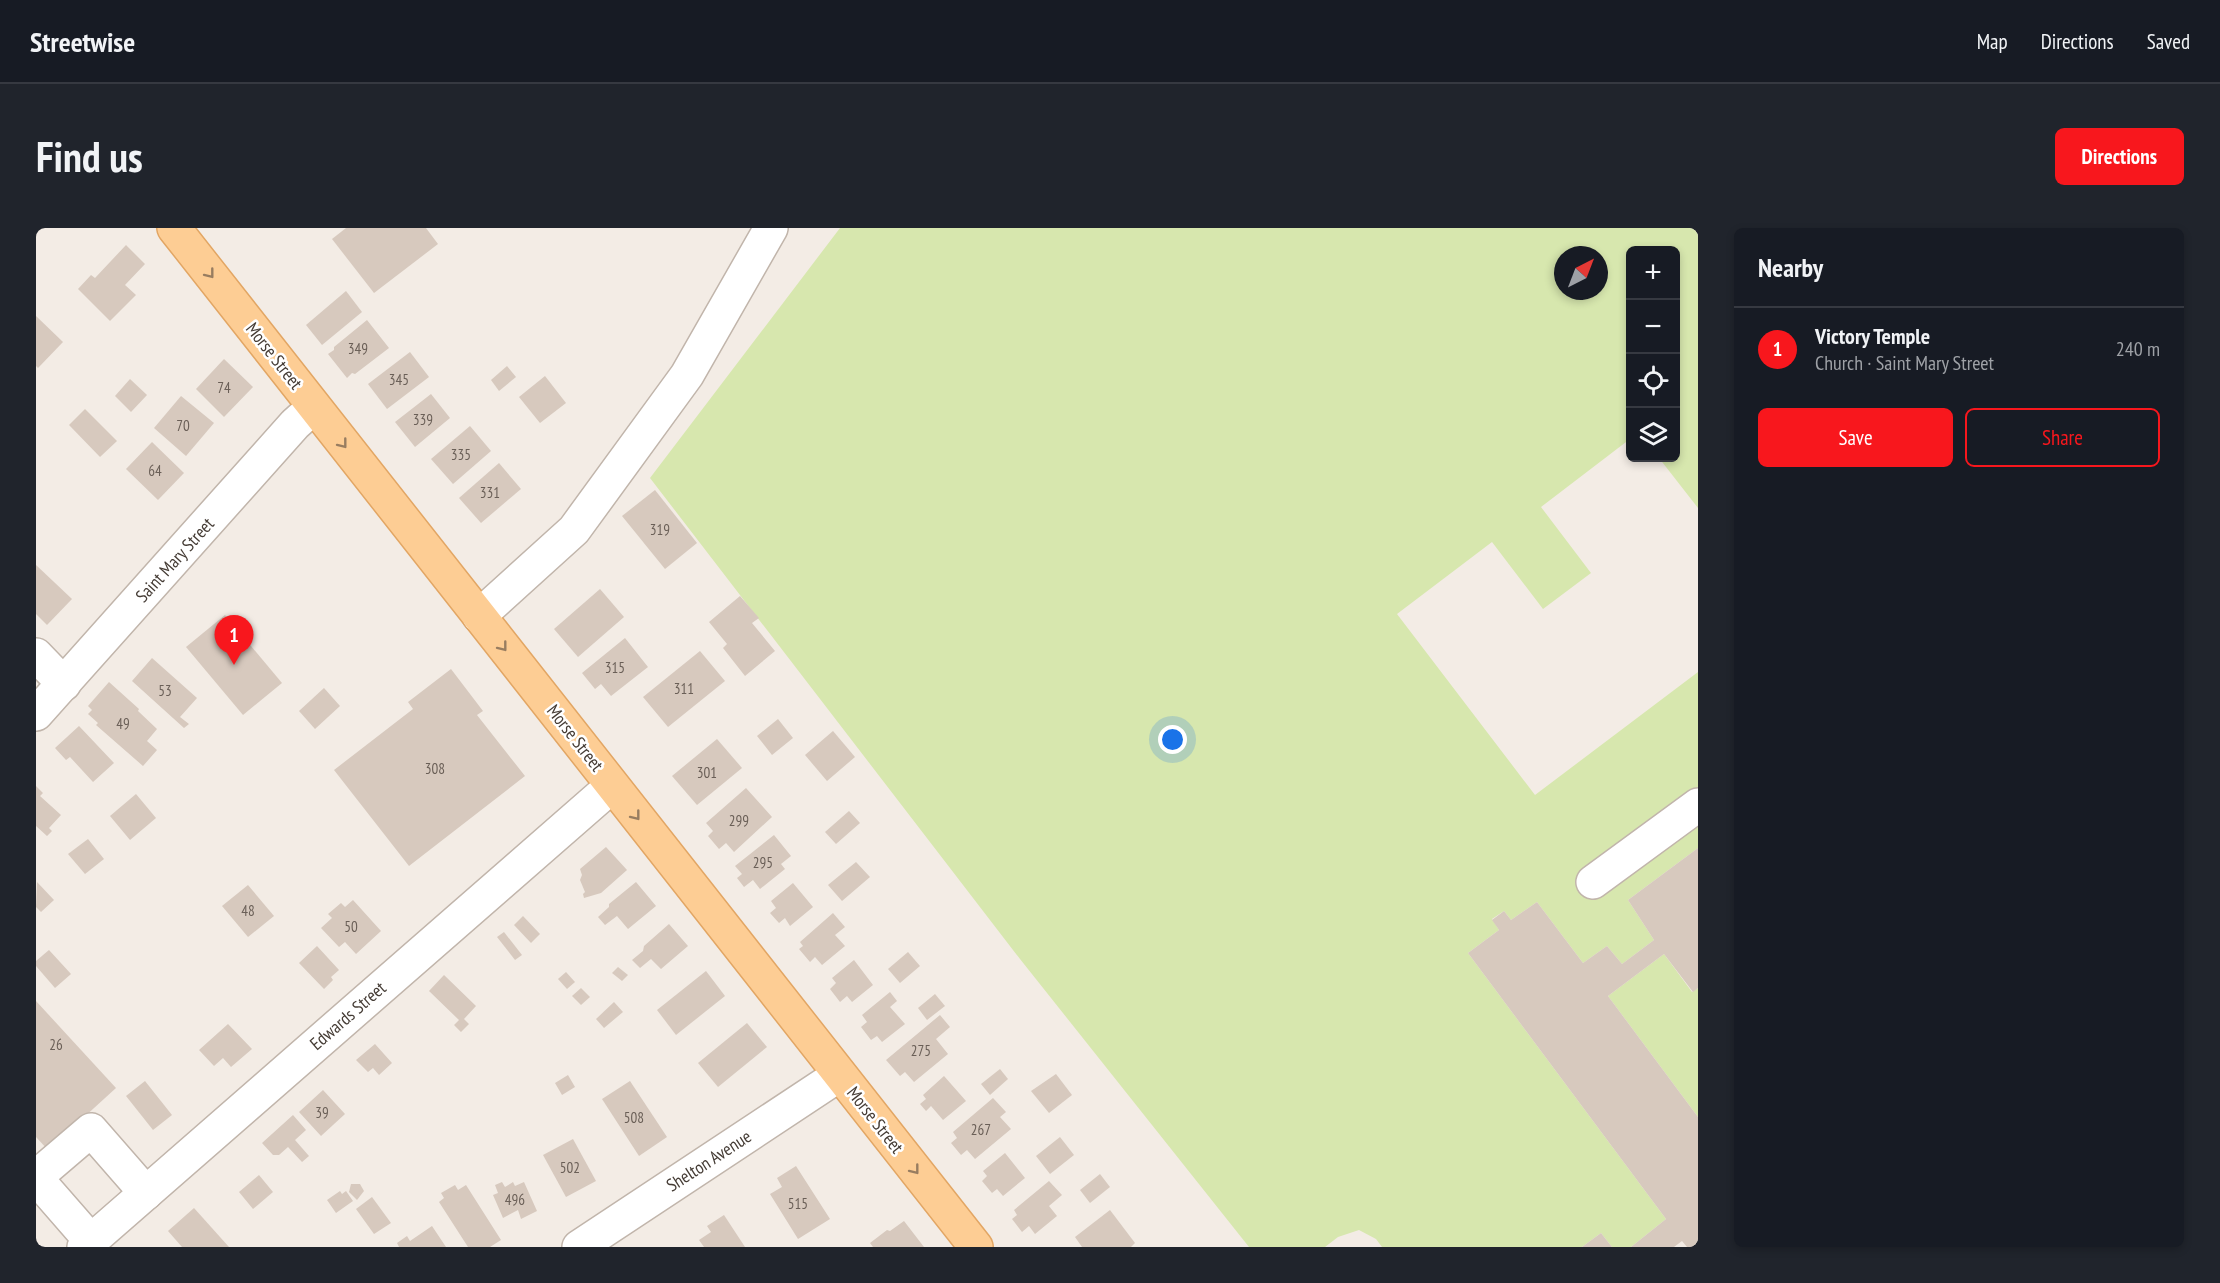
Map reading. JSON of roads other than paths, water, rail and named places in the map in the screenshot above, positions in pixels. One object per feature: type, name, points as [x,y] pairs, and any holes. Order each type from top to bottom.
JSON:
[{"type":"main road","name":"Morse Street","points":[[174,228],[976,1247]]},
{"type":"street","points":[[478,616],[574,530],[687,375],[771,228]]},
{"type":"street","name":"Saint Mary Street","points":[[36,714],[295,424],[314,406]]},
{"type":"street","points":[[36,655],[64,684]]},
{"type":"street","name":"Edwards Street","points":[[87,1244],[612,786]]},
{"type":"street","points":[[1593,882],[1698,805]]},
{"type":"street","name":"Shelton Avenue","points":[[579,1247],[839,1075]]},
{"type":"street","points":[[87,1244],[36,1177],[91,1130],[146,1193]]},
{"type":"place","name":"Victory Temple","points":[[234,665]]}]
